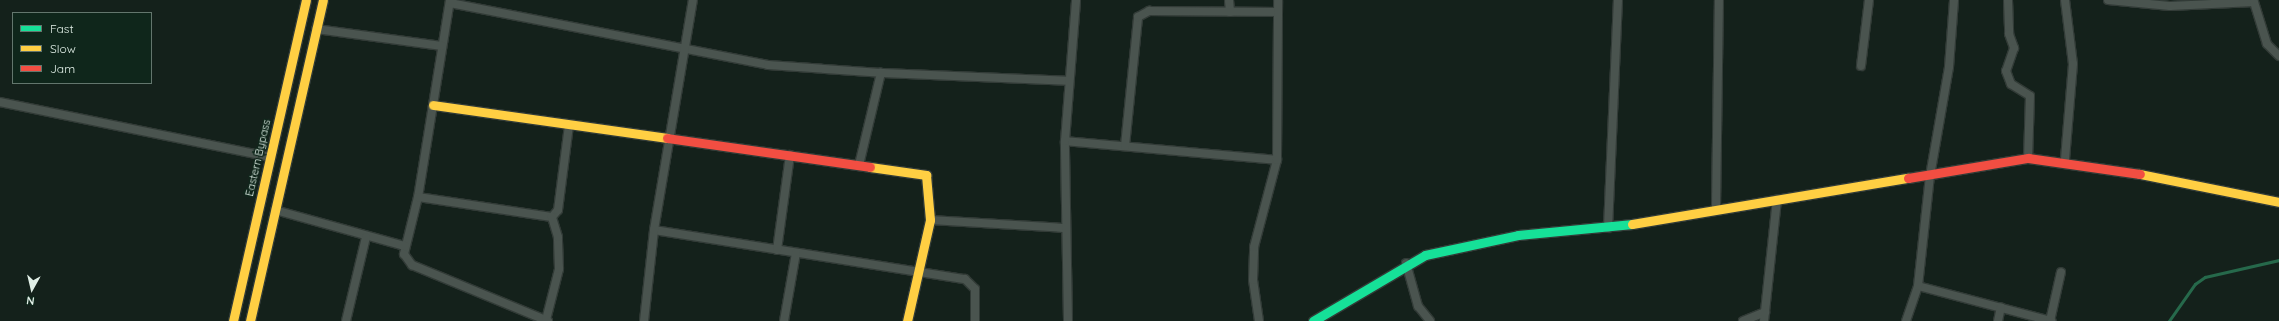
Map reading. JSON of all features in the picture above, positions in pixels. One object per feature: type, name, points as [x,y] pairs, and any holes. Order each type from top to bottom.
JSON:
[{"type":"street","name":"Eastern Bypass","points":[[233,321],[306,0]]},
{"type":"street","points":[[250,321],[323,0]]},
{"type":"street","points":[[644,321],[654,230],[668,138],[693,0]]},
{"type":"street","points":[[1068,321],[1063,228],[1065,141],[1076,0]]},
{"type":"street","points":[[1229,0],[1230,12]]},
{"type":"street","points":[[1259,321],[1253,280],[1254,247],[1277,160],[1278,0]]},
{"type":"street","points":[[1608,228],[1618,0]]},
{"type":"street","points":[[1716,209],[1719,0]]},
{"type":"street","points":[[1861,66],[1869,0]]},
{"type":"street","points":[[1906,321],[1918,286],[1930,176],[1949,67],[1954,0]]},
{"type":"street","points":[[2008,0],[2008,27],[2014,48],[2006,71],[2011,84],[2030,96],[2028,158]]},
{"type":"street","points":[[2065,0],[2073,64],[2065,160]]},
{"type":"street","points":[[2108,0],[2170,6],[2254,1],[2267,44],[2279,56]]},
{"type":"street","points":[[552,216],[558,238],[559,269],[547,321],[412,265],[404,254],[418,197],[450,1],[684,50],[768,65],[881,74],[1069,81]]},
{"type":"street","points":[[1125,146],[1138,17],[1149,11],[1278,12]]},
{"type":"street","points":[[316,29],[442,46]]},
{"type":"street","points":[[859,165],[881,74]]},
{"type":"street","points":[[0,102],[53,116],[270,157]]},
{"type":"street","points":[[433,104],[570,125],[926,175],[930,220],[916,270],[907,321]]},
{"type":"street","points":[[552,216],[558,210],[570,125]]},
{"type":"street","points":[[1065,141],[1277,160]]},
{"type":"street","points":[[777,250],[790,155]]},
{"type":"street","points":[[1313,321],[1406,263],[1425,255],[1518,235],[1608,228],[1716,209],[1930,176],[2028,158],[2065,160],[2279,202]]},
{"type":"street","points":[[418,197],[552,216]]},
{"type":"street","points":[[1764,321],[1777,200]]},
{"type":"street","points":[[275,210],[366,237],[405,246]]},
{"type":"street","points":[[930,220],[1063,228]]},
{"type":"street","points":[[654,230],[796,253],[916,270],[970,281],[974,289],[975,321]]},
{"type":"street","points":[[346,321],[366,237]]},
{"type":"street","points":[[784,321],[796,253]]},
{"type":"street","points":[[1406,263],[1418,306],[1430,321]]},
{"type":"street","points":[[1918,286],[2050,321],[2061,272]]},
{"type":"street","points":[[1998,321],[2001,307]]},
{"type":"street","points":[[1743,321],[1765,312]]},
{"type":"waterway","points":[[2169,321],[2195,284],[2205,277],[2279,260]]},
{"type":"traffic: fast","points":[[1313,321],[1425,255],[1518,235],[1632,224]]},
{"type":"traffic: slow","points":[[233,321],[306,0]]},
{"type":"traffic: slow","points":[[250,321],[323,0]]},
{"type":"traffic: slow","points":[[433,105],[667,138]]},
{"type":"traffic: slow","points":[[870,167],[926,175],[930,220],[907,321]]},
{"type":"traffic: slow","points":[[2140,174],[2279,202]]},
{"type":"traffic: slow","points":[[1632,224],[1908,178]]},
{"type":"traffic: jam","points":[[667,138],[870,167]]},
{"type":"traffic: jam","points":[[1908,178],[2028,158],[2140,174]]}]
